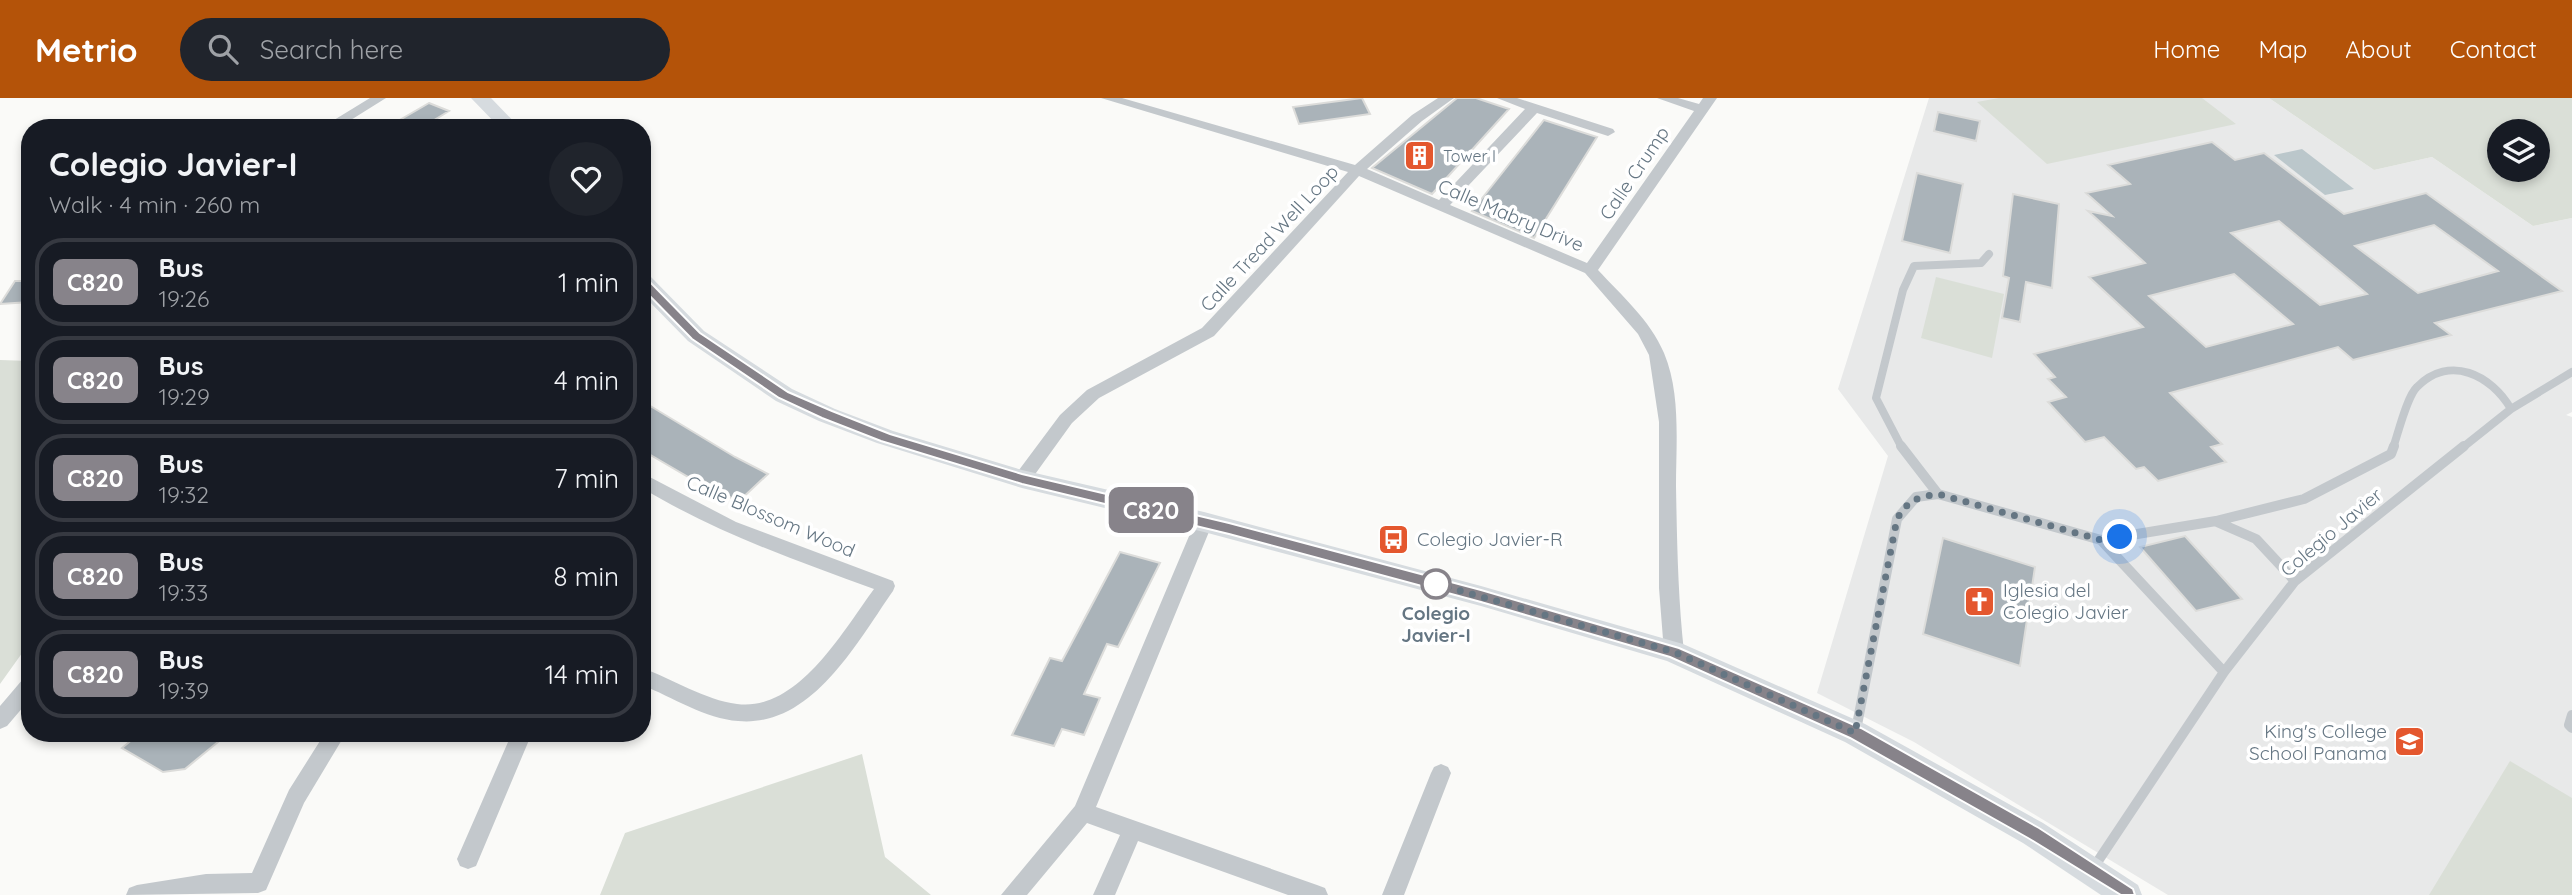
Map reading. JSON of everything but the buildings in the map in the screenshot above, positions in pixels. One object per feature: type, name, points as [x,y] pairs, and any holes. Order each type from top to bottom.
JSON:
[{"type":"street","points":[[343,119],[379,98]]},
{"type":"street","points":[[480,98],[502,119]]},
{"type":"street","name":"Calle Mabry Drive","points":[[1108,98],[1357,170],[1590,270],[1645,331],[1657,355],[1663,381],[1667,422],[1668,587],[1674,652]]},
{"type":"street","name":"Calle Tread Well Loop","points":[[1022,479],[1066,419],[1093,394],[1208,332],[1357,170],[1418,118],[1447,98]]},
{"type":"street","points":[[1504,98],[1608,132]]},
{"type":"street","points":[[1664,98],[1705,104]]},
{"type":"street","name":"Calle Crump","points":[[1590,270],[1705,104]]},
{"type":"street","points":[[1441,206],[1535,108]]},
{"type":"street","points":[[651,290],[696,336],[784,395],[885,437],[1022,479],[1204,522],[1481,596],[1674,652],[1855,733],[2022,826],[2127,895]]},
{"type":"street","name":"Calle Blossom Wood","points":[[651,485],[743,531],[887,586],[809,688],[775,709],[739,713],[651,679]]},
{"type":"street","points":[[1012,895],[1039,867],[1083,811],[1204,522]]},
{"type":"street","points":[[0,720],[21,696]]},
{"type":"street","points":[[137,895],[206,884],[258,883],[296,797],[330,742]]},
{"type":"street","points":[[468,859],[518,742]]},
{"type":"street","points":[[1393,895],[1441,772]]},
{"type":"street","points":[[1083,811],[1132,831],[1317,895]]},
{"type":"street","points":[[1104,895],[1132,831]]},
{"type":"lane","points":[[1938,494],[1903,450],[1876,398],[1903,290],[1914,266],[1981,263],[1989,254]]},
{"type":"lane","points":[[1855,733],[1897,519],[1905,506],[1916,497],[1938,494],[2101,540],[2216,521],[2304,499],[2343,481],[2390,454],[2415,388],[2439,373],[2473,372],[2499,389],[2511,409]]},
{"type":"lane","name":"Colegio Javier","points":[[2091,871],[2224,673],[2295,581],[2511,409],[2572,372]]},
{"type":"lane","points":[[2216,521],[2256,540],[2295,581]]},
{"type":"lane","points":[[2101,540],[2224,673]]},
{"type":"lane","points":[[2572,715],[2572,728]]},
{"type":"shaded area","points":[[1929,98],[2269,98],[2374,170],[2432,157],[2533,226],[2572,218],[2572,412],[2566,415],[2572,417],[2572,895],[2168,895],[1914,742],[1817,693],[1888,456],[1838,389]]},
{"type":"shaded area","points":[[1999,98],[2202,98],[2236,124],[2047,164],[1977,102]]},
{"type":"shaded area","points":[[2269,98],[2572,98],[2572,218],[2533,226],[2432,157],[2374,170]]},
{"type":"shaded area","points":[[2302,149],[2354,189],[2325,195],[2274,155]]},
{"type":"shaded area","points":[[1936,277],[2004,294],[1992,358],[1921,338]]},
{"type":"shaded area","points":[[0,360],[21,361],[21,655],[0,684]]},
{"type":"shaded area","points":[[862,754],[885,857],[931,895],[600,895],[625,833]]},
{"type":"shaded area","points":[[2510,761],[2572,798],[2572,895],[2429,895]]},
{"type":"bus line","name":"C820","points":[[651,291],[696,336],[747,373],[784,395],[827,415],[885,437],[1022,479],[1229,529],[1481,596],[1674,652],[1855,733],[2034,833],[2127,895]]},
{"type":"place","name":"Tower I","points":[[1420,156]]},
{"type":"place","name":"Colegio Javier-R","points":[[1394,539]]},
{"type":"place","name":"Colegio Javier-I","points":[[1436,584]]},
{"type":"place","name":"Iglesia del Colegio Javier","points":[[1980,601]]},
{"type":"place","name":"King's College School Panama","points":[[2410,742]]},
{"type":"route","points":[[1436,584],[1430,582],[1674,652],[1855,733],[1897,519],[1905,506],[1916,497],[1938,494],[2101,540],[2120,537]]}]
